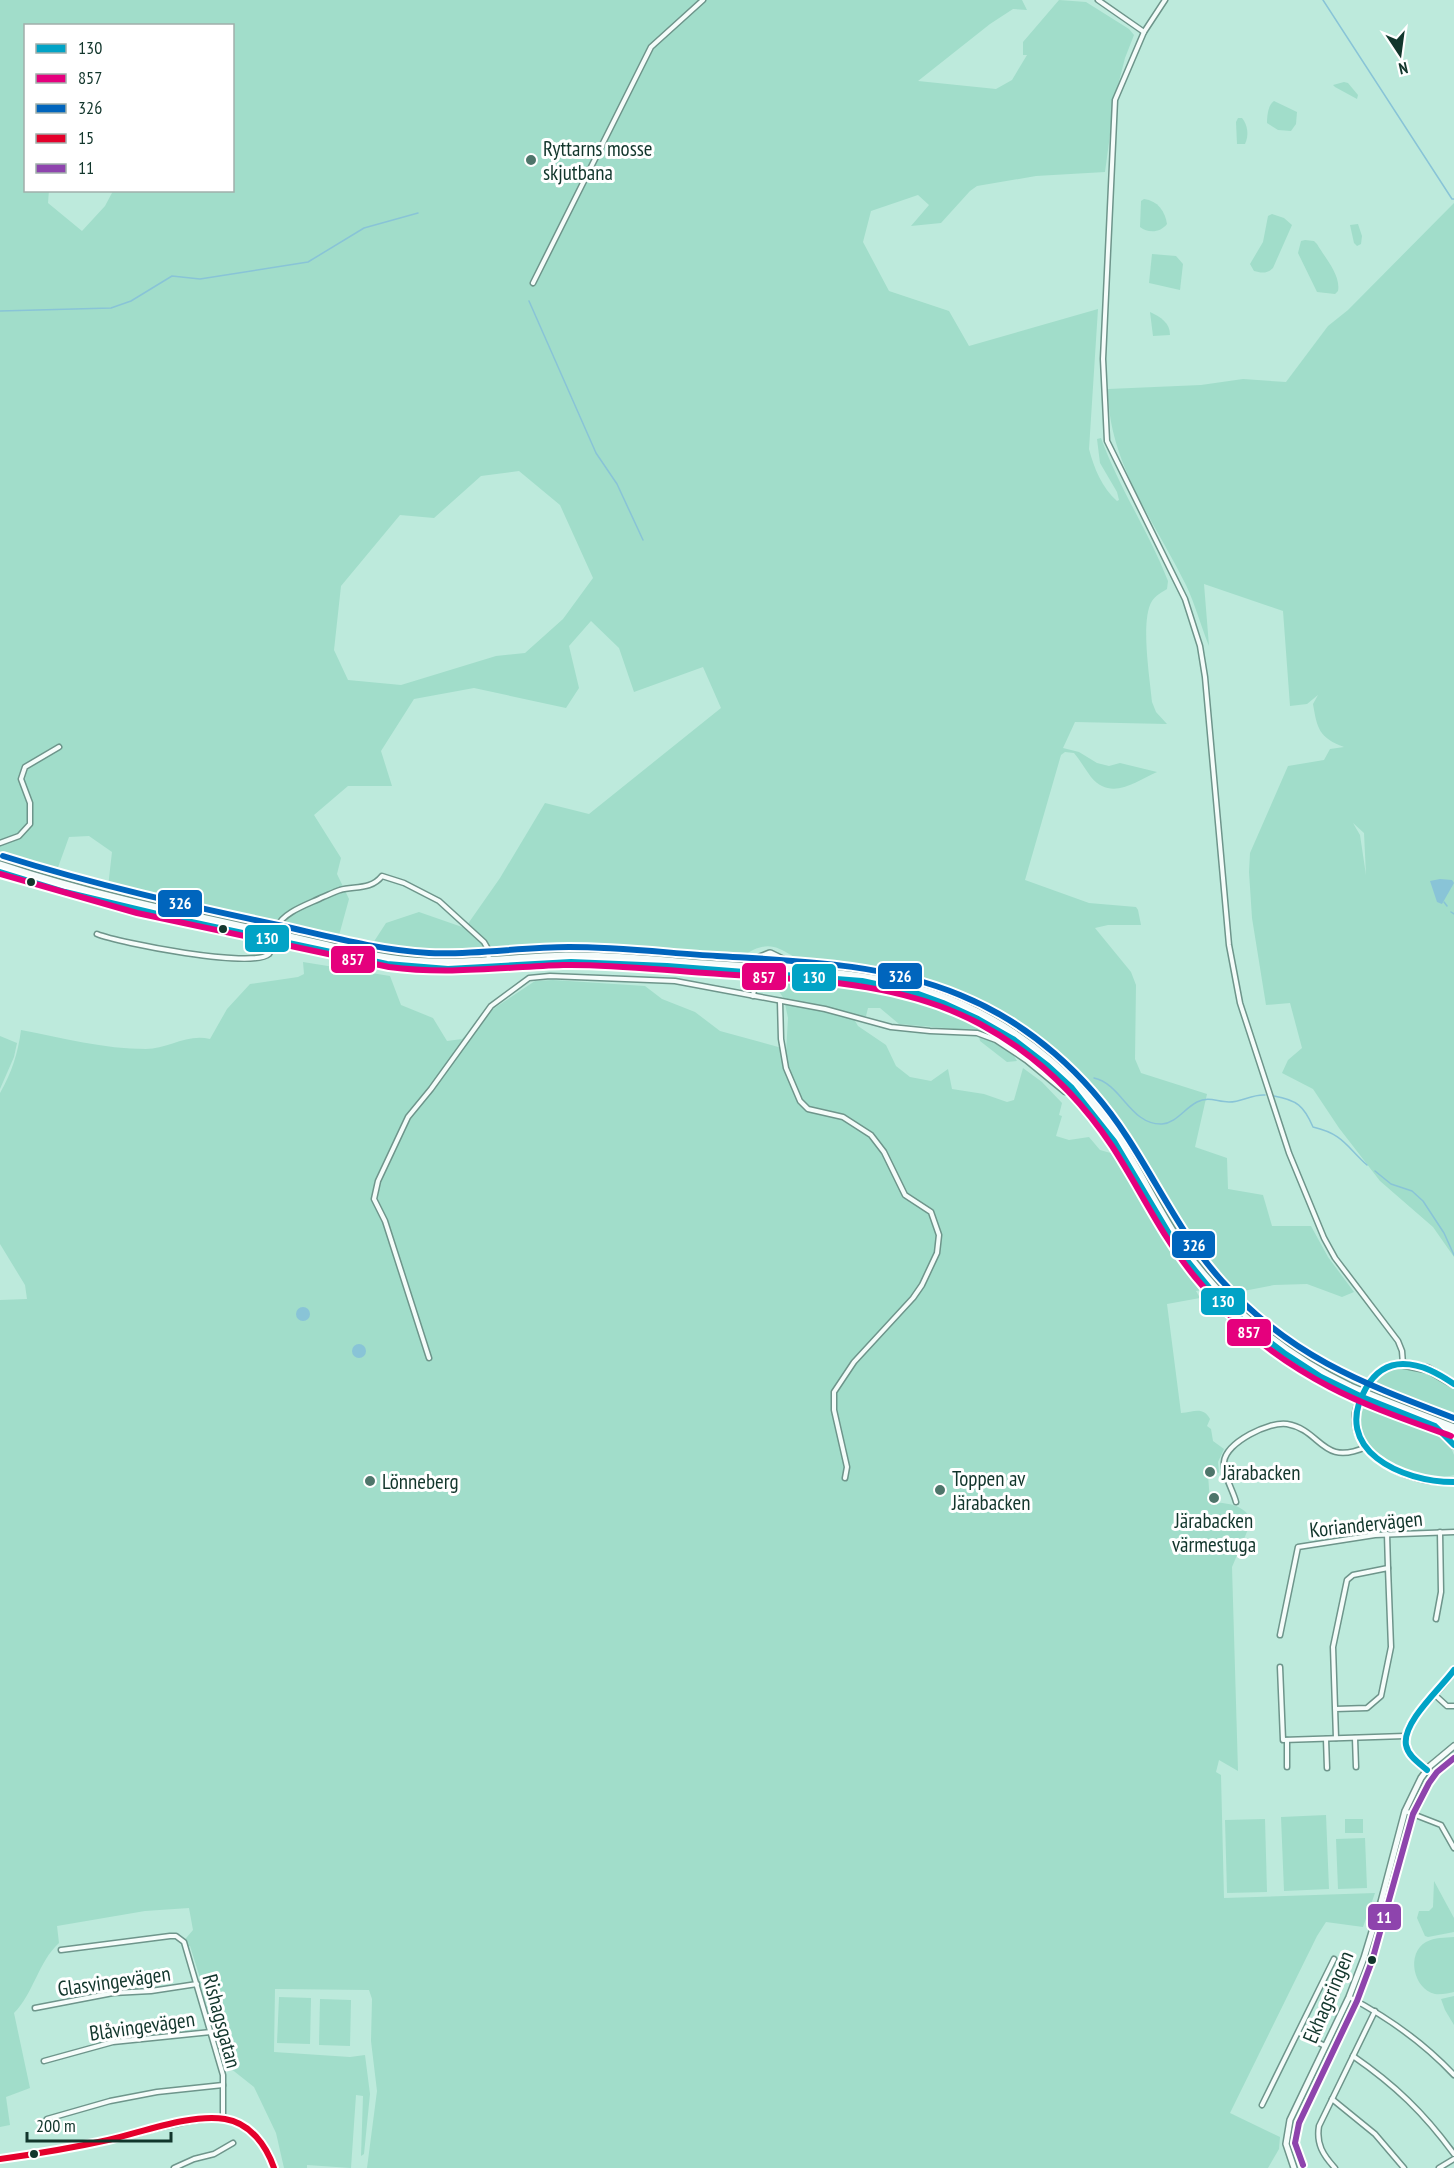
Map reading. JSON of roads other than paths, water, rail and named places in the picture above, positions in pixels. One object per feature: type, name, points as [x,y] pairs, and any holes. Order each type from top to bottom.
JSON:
[{"type":"highway","points":[[0,865],[108,897],[387,964],[427,968],[593,962],[806,971],[885,980],[930,993],[982,1015],[1037,1051],[1077,1086],[1109,1124],[1176,1238],[1213,1284],[1247,1319],[1275,1341],[1349,1389]]},
{"type":"highway","points":[[0,872],[65,892],[275,937],[410,961],[449,963],[594,957],[862,981],[913,992],[943,1003],[978,1018],[1013,1039],[1072,1088],[1110,1134],[1174,1244],[1211,1290],[1245,1323],[1307,1369],[1435,1426],[1453,1429]]},
{"type":"highway","points":[[757,970],[760,958],[770,954],[806,971]]},
{"type":"highway","points":[[1403,1364],[1428,1369],[1454,1384]]},
{"type":"highway","points":[[1378,1401],[1453,1429]]},
{"type":"highway","points":[[1435,1426],[1454,1446]]},
{"type":"street","points":[[533,283],[651,47],[703,0]]},
{"type":"street","points":[[1098,0],[1144,32]]},
{"type":"street","points":[[1165,0],[1144,32],[1115,100],[1103,359],[1107,441],[1185,599],[1200,646],[1205,677],[1229,945],[1240,1003],[1247,1026],[1289,1153],[1312,1212],[1335,1258],[1398,1341],[1402,1351],[1403,1364],[1386,1366],[1372,1376],[1357,1408],[1355,1424],[1358,1435],[1366,1447],[1383,1462],[1406,1474],[1429,1481],[1454,1482]]},
{"type":"street","points":[[0,843],[19,836],[30,824],[30,803],[21,779],[25,767],[60,747]]},
{"type":"street","points":[[97,934],[153,948],[241,959],[269,954],[281,921],[286,916],[336,891],[369,886],[382,876],[404,883],[439,901],[484,942],[488,949],[489,960]]},
{"type":"street","points":[[753,996],[757,970]]},
{"type":"street","points":[[429,1358],[385,1221],[374,1199],[378,1181],[408,1117],[432,1089],[490,1006],[529,978],[550,976],[675,981],[825,1009],[891,1027],[987,1035],[1026,1060],[1065,1092],[1072,1088]]},
{"type":"street","points":[[780,1001],[781,1039],[786,1068],[800,1101],[808,1108],[843,1117],[871,1135],[884,1152],[905,1195],[931,1212],[939,1235],[937,1253],[922,1285],[854,1362],[834,1392],[834,1410],[847,1467],[845,1478]]},
{"type":"street","points":[[1236,1502],[1225,1470],[1226,1455],[1232,1446],[1265,1427],[1281,1424],[1294,1426],[1340,1454],[1351,1454],[1366,1447]]},
{"type":"street","points":[[1436,1619],[1441,1592],[1440,1532]]},
{"type":"street","name":"Koriandervägen","points":[[1280,1635],[1298,1547],[1387,1534],[1454,1532]]},
{"type":"street","points":[[1335,1709],[1367,1708],[1381,1696],[1391,1647],[1387,1534]]},
{"type":"street","points":[[1336,1738],[1333,1647],[1347,1580],[1353,1575],[1388,1568]]},
{"type":"street","points":[[1280,1667],[1283,1740],[1405,1736]]},
{"type":"street","points":[[1427,1770],[1408,1753],[1405,1736],[1410,1722],[1454,1670]]},
{"type":"street","points":[[1435,1695],[1447,1706],[1454,1706]]},
{"type":"street","points":[[1355,1738],[1356,1767]]},
{"type":"street","points":[[1326,1739],[1327,1768]]},
{"type":"street","points":[[1287,1740],[1287,1767]]},
{"type":"street","name":"Ekhagsringen","points":[[1294,2168],[1286,2144],[1290,2120],[1349,1997],[1371,1937],[1405,1811],[1415,1787],[1427,1770],[1454,1746]]},
{"type":"street","points":[[1405,1811],[1441,1825],[1454,1848]]},
{"type":"street","name":"Rishagsgatan","points":[[61,1950],[136,1939],[176,1936],[186,1946],[223,2075],[223,2119]]},
{"type":"street","points":[[1263,2105],[1334,1959]]},
{"type":"street","name":"Glasvingevägen","points":[[35,2008],[113,1993],[151,1991],[197,1984]]},
{"type":"street","points":[[1349,1997],[1412,2036],[1454,2075]]},
{"type":"street","points":[[1335,2168],[1322,2152],[1318,2140],[1319,2126],[1375,2011]]},
{"type":"street","name":"Blåvingevägen","points":[[44,2061],[113,2042],[211,2032]]},
{"type":"street","points":[[1299,2033],[1325,2046]]},
{"type":"street","points":[[1353,2056],[1392,2083],[1420,2111],[1454,2154]]},
{"type":"street","points":[[47,2119],[110,2101],[158,2092],[223,2085]]},
{"type":"street","points":[[1332,2099],[1375,2134],[1404,2168]]},
{"type":"street","points":[[0,2159],[70,2148],[208,2118],[223,2119],[242,2125],[254,2134],[268,2151],[274,2168]]},
{"type":"street","points":[[174,2168],[194,2158],[214,2154],[233,2143]]},
{"type":"street","points":[[1438,2168],[1454,2159]]},
{"type":"water","points":[[1452,880],[1454,883],[1442,904],[1437,902],[1430,881]]},
{"type":"water","points":[[303,1307],[308,1309],[310,1314],[308,1319],[303,1321],[298,1319],[296,1314],[298,1309]]},
{"type":"water","points":[[356,1344],[362,1344],[366,1351],[362,1358],[356,1358],[352,1354],[352,1348]]},
{"type":"waterway","points":[[1323,0],[1454,199]]},
{"type":"waterway","points":[[0,311],[111,308],[131,301],[172,276],[200,279],[308,262],[364,228],[418,213]]},
{"type":"waterway","points":[[529,301],[596,453],[617,484],[643,540]]},
{"type":"waterway","points":[[1444,902],[1447,906]]},
{"type":"waterway","points":[[1094,1078],[1112,1088],[1134,1111],[1151,1123],[1162,1124],[1172,1121],[1201,1100],[1234,1102],[1265,1095]]},
{"type":"waterway","points":[[1274,1096],[1299,1105],[1313,1127],[1338,1137],[1367,1165]]},
{"type":"waterway","points":[[1375,1171],[1391,1184],[1412,1191],[1423,1201],[1444,1233],[1454,1255]]},
{"type":"place","name":"Ryttarns mosse skjutbana","points":[[531,160]]},
{"type":"place","name":"Järabacken","points":[[1210,1472]]},
{"type":"place","name":"Lönneberg","points":[[370,1481]]},
{"type":"place","name":"Toppen av Järabacken","points":[[940,1490]]},
{"type":"place","name":"Järabacken värmestuga","points":[[1214,1498]]}]
